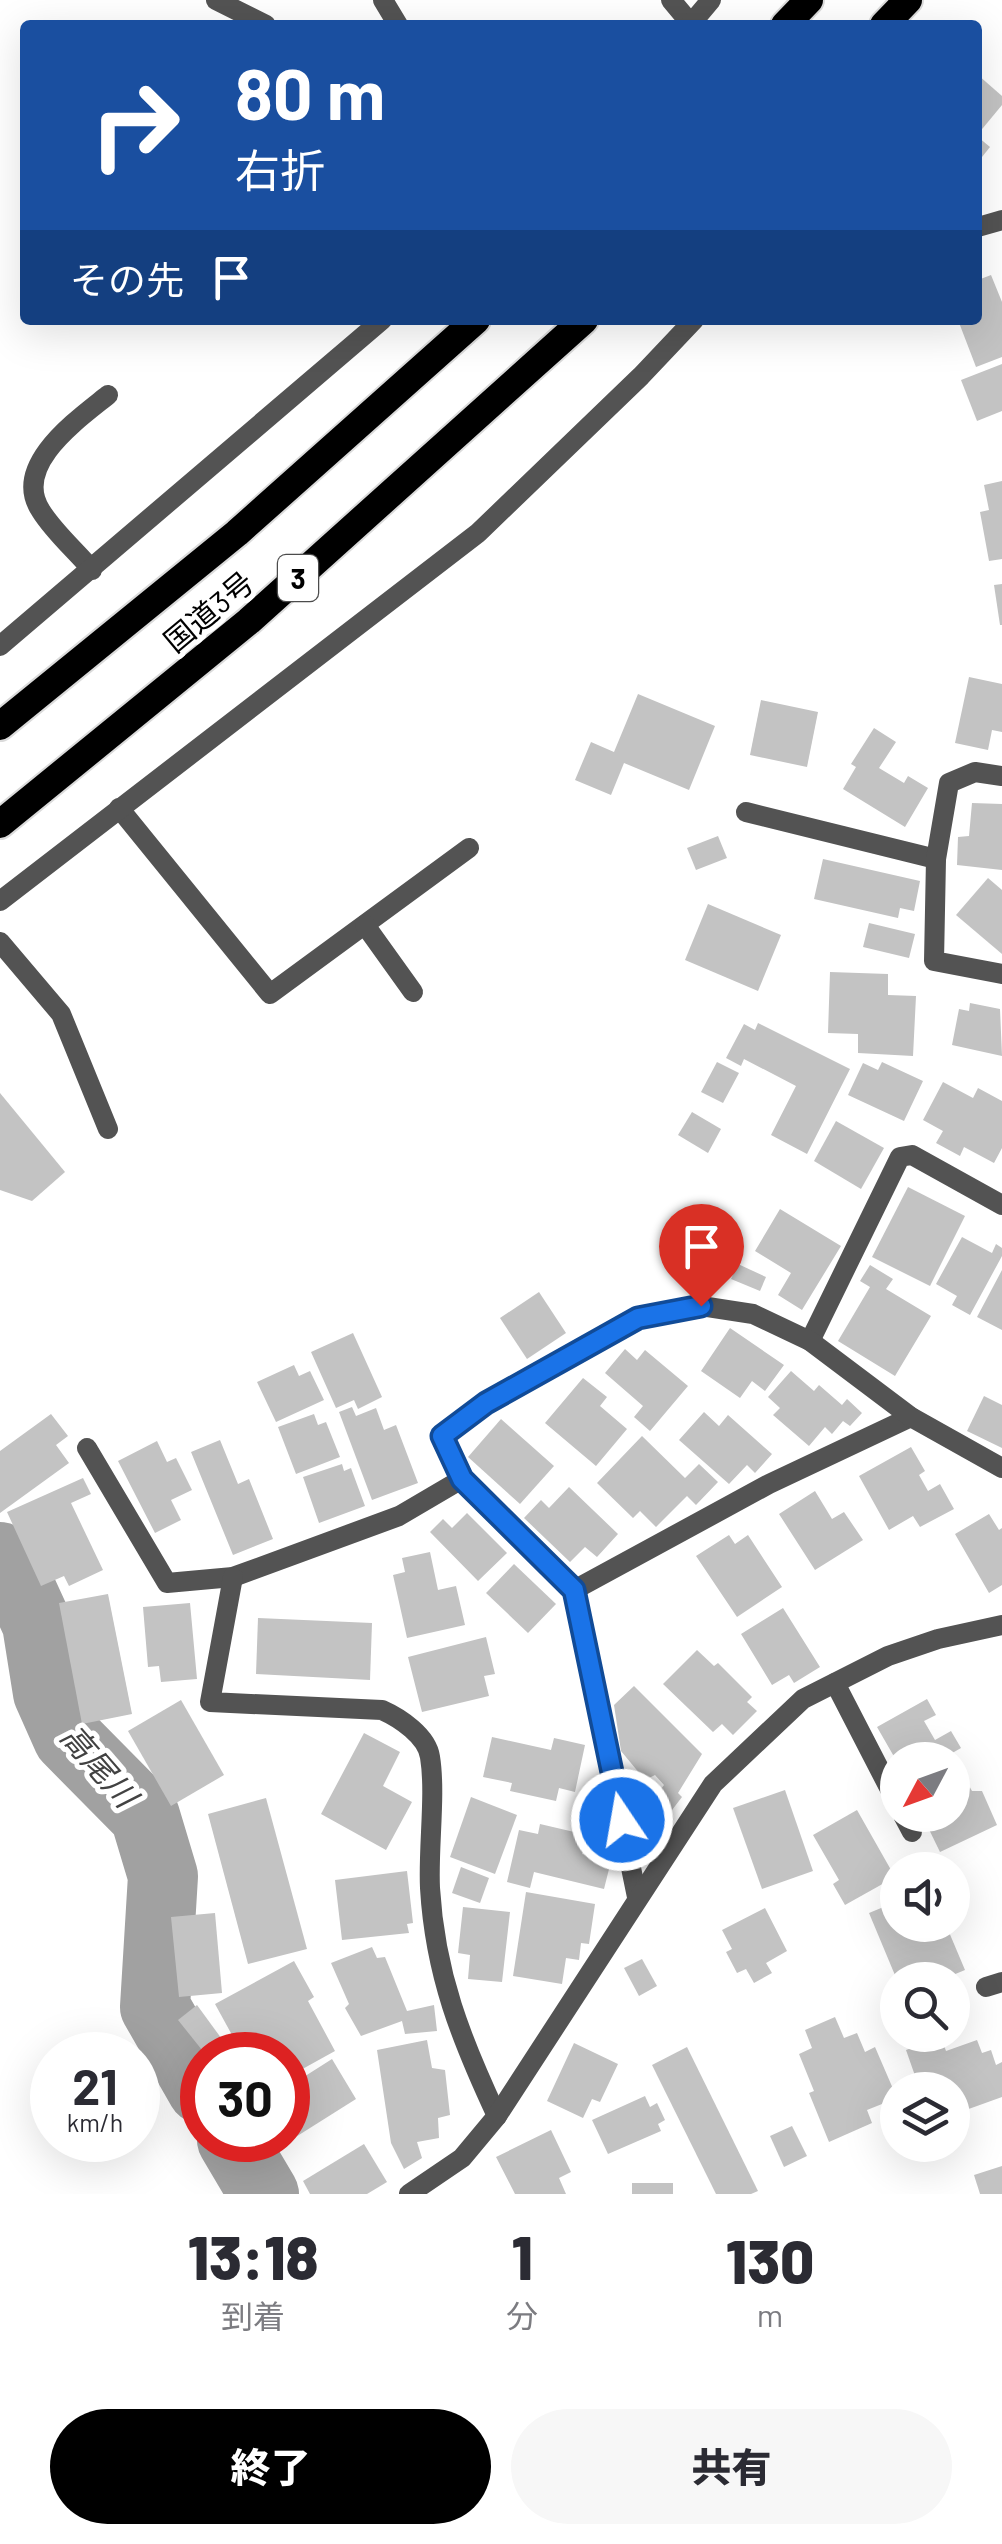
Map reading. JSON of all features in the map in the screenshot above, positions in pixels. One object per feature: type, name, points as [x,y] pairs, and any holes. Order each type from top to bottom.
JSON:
[{"type":"highway","points":[[790,20],[809,0]]},
{"type":"highway","points":[[889,20],[908,0]]},
{"type":"highway","name":"国道3号","points":[[0,726],[237,533],[470,325]]},
{"type":"highway","name":"国道3号","points":[[0,824],[250,621],[578,325]]},
{"type":"street","points":[[216,0],[256,20]]},
{"type":"street","points":[[671,0],[692,20]]},
{"type":"street","points":[[0,646],[376,325]]},
{"type":"street","points":[[0,900],[478,533],[689,325]]},
{"type":"street","points":[[92,570],[40,510],[32,490],[42,456],[108,395]]},
{"type":"street","points":[[1002,776],[975,772],[949,783],[936,859],[934,961],[1002,974]]},
{"type":"street","points":[[119,808],[270,994],[469,848]]},
{"type":"street","points":[[746,812],[936,859]]},
{"type":"street","points":[[365,925],[414,992]]},
{"type":"street","points":[[0,942],[61,1014],[108,1129]]},
{"type":"street","points":[[810,1341],[900,1157],[912,1154],[1002,1206]]},
{"type":"street","points":[[637,1897],[574,1590],[462,1479],[442,1436],[486,1403],[638,1318],[701,1306],[753,1314],[810,1341],[911,1417],[1002,1468]]},
{"type":"street","points":[[574,1590],[769,1484],[911,1417]]},
{"type":"street","points":[[87,1448],[166,1583],[233,1576],[399,1516],[462,1479]]},
{"type":"street","points":[[233,1576],[210,1702],[382,1710],[402,1718],[430,1753],[430,1890],[446,1993],[471,2060],[498,2116]]},
{"type":"street","points":[[409,2194],[462,2158],[498,2116],[713,1784],[803,1699],[888,1656],[938,1639],[1002,1625]]},
{"type":"street","points":[[835,1683],[880,1769]]},
{"type":"building","points":[[982,78],[1002,96],[1002,105],[982,129]]},
{"type":"building","points":[[982,140],[990,147],[982,157]]},
{"type":"building","points":[[991,275],[1002,302],[1002,357],[976,367],[960,325],[982,325],[982,278]]},
{"type":"building","points":[[1002,364],[1002,411],[977,421],[961,380]]},
{"type":"building","points":[[1002,481],[1002,559],[989,561],[980,512],[989,510],[984,485]]},
{"type":"building","points":[[1002,584],[1002,625],[1000,625],[994,585]]},
{"type":"building","points":[[969,677],[1002,684],[1002,732],[992,730],[988,750],[955,743]]},
{"type":"building","points":[[638,694],[715,726],[689,790],[624,763],[611,795],[575,780],[591,742],[614,752]]},
{"type":"building","points":[[761,700],[818,712],[807,767],[750,755]]},
{"type":"building","points":[[874,728],[896,742],[879,768],[904,783],[908,776],[928,788],[905,827],[843,789],[856,767],[851,764]]},
{"type":"building","points":[[972,803],[1002,804],[1002,870],[957,865],[958,837],[969,836]]},
{"type":"building","points":[[718,836],[727,858],[696,870],[687,848]]},
{"type":"building","points":[[823,859],[920,881],[914,911],[900,908],[898,918],[814,899]]},
{"type":"building","points":[[988,878],[1002,890],[1002,954],[956,915]]},
{"type":"building","points":[[708,904],[781,935],[758,991],[685,960]]},
{"type":"building","points":[[869,923],[915,934],[909,958],[863,947]]},
{"type":"building","points":[[830,972],[888,974],[888,995],[916,996],[913,1056],[858,1053],[858,1034],[828,1033]]},
{"type":"building","points":[[970,1003],[1000,1009],[1002,1056],[952,1045],[959,1009],[969,1011]]},
{"type":"building","points":[[758,1023],[850,1069],[807,1154],[771,1135],[796,1086],[744,1059],[741,1066],[726,1058],[744,1024],[755,1030]]},
{"type":"building","points":[[717,1062],[739,1073],[723,1103],[701,1092]]},
{"type":"building","points":[[882,1062],[923,1081],[904,1121],[848,1095],[863,1063],[878,1070]]},
{"type":"building","points":[[943,1082],[973,1098],[978,1088],[1002,1101],[1002,1148],[994,1163],[964,1147],[960,1156],[936,1143],[943,1131],[923,1120]]},
{"type":"building","points":[[0,1093],[65,1172],[32,1201],[0,1190]]},
{"type":"building","points":[[692,1112],[721,1129],[708,1153],[678,1135]]},
{"type":"building","points":[[836,1121],[884,1148],[861,1189],[814,1161]]},
{"type":"building","points":[[908,1187],[965,1216],[930,1286],[872,1257]]},
{"type":"building","points":[[780,1209],[841,1246],[802,1310],[778,1295],[791,1273],[755,1251]]},
{"type":"building","points":[[962,1237],[992,1253],[996,1244],[1002,1248],[1002,1256],[970,1315],[952,1305],[957,1296],[936,1284]]},
{"type":"building","points":[[738,1264],[766,1277],[760,1291],[731,1279]]},
{"type":"building","points":[[870,1265],[893,1279],[886,1289],[931,1316],[895,1376],[838,1341],[870,1287],[860,1281]]},
{"type":"building","points":[[1002,1270],[1002,1330],[977,1317]]},
{"type":"building","points":[[539,1292],[566,1333],[527,1359],[500,1318]]},
{"type":"building","points":[[730,1328],[784,1365],[765,1391],[752,1381],[740,1398],[701,1371]]},
{"type":"building","points":[[353,1333],[382,1397],[358,1409],[354,1400],[336,1408],[311,1352]]},
{"type":"building","points":[[625,1349],[637,1360],[645,1350],[688,1386],[650,1431],[634,1417],[643,1406],[605,1373]]},
{"type":"building","points":[[294,1365],[299,1376],[310,1371],[324,1400],[276,1422],[257,1382]]},
{"type":"building","points":[[791,1371],[814,1391],[819,1385],[842,1405],[847,1399],[862,1413],[850,1426],[843,1421],[832,1434],[825,1427],[809,1446],[773,1415],[780,1408],[768,1397]]},
{"type":"building","points":[[583,1378],[607,1397],[600,1406],[627,1429],[596,1466],[545,1423]]},
{"type":"building","points":[[984,1396],[1002,1405],[1002,1448],[967,1431]]},
{"type":"building","points":[[352,1407],[356,1416],[376,1408],[384,1430],[396,1425],[418,1483],[372,1500],[339,1412]]},
{"type":"building","points":[[704,1412],[719,1426],[728,1415],[772,1454],[755,1473],[747,1465],[729,1484],[679,1440]]},
{"type":"building","points":[[51,1414],[68,1436],[56,1445],[69,1463],[0,1513],[0,1451]]},
{"type":"building","points":[[314,1414],[318,1425],[326,1422],[340,1457],[296,1474],[278,1427]]},
{"type":"building","points":[[501,1419],[554,1466],[520,1504],[468,1457]]},
{"type":"building","points":[[642,1436],[685,1478],[699,1464],[718,1482],[696,1505],[687,1496],[656,1527],[640,1511],[633,1518],[597,1483]]},
{"type":"building","points":[[220,1440],[238,1484],[249,1479],[273,1539],[233,1555],[191,1452]]},
{"type":"building","points":[[157,1441],[167,1462],[176,1458],[192,1490],[171,1500],[181,1520],[155,1533],[118,1461]]},
{"type":"building","points":[[911,1447],[925,1471],[919,1475],[928,1491],[940,1484],[954,1509],[920,1527],[913,1516],[889,1530],[859,1476]]},
{"type":"building","points":[[342,1464],[344,1471],[351,1468],[365,1506],[319,1523],[303,1477]]},
{"type":"building","points":[[83,1478],[91,1494],[71,1503],[103,1570],[69,1586],[64,1576],[41,1586],[7,1512]]},
{"type":"building","points":[[569,1487],[618,1534],[597,1557],[585,1547],[570,1562],[524,1518],[541,1500],[549,1508]]},
{"type":"building","points":[[815,1491],[832,1519],[844,1512],[863,1540],[815,1570],[779,1514]]},
{"type":"building","points":[[467,1513],[507,1553],[478,1581],[430,1532],[443,1519],[452,1528]]},
{"type":"building","points":[[989,1514],[999,1530],[1002,1528],[1002,1585],[989,1593],[955,1534]]},
{"type":"building","points":[[729,1535],[735,1544],[748,1535],[782,1587],[737,1617],[696,1556]]},
{"type":"building","points":[[430,1552],[438,1590],[456,1586],[465,1625],[407,1638],[393,1575],[405,1572],[402,1558]]},
{"type":"building","points":[[514,1564],[556,1604],[528,1633],[486,1593]]},
{"type":"building","points":[[108,1594],[132,1714],[82,1724],[59,1603]]},
{"type":"building","points":[[190,1603],[197,1679],[161,1682],[159,1666],[148,1667],[143,1607]]},
{"type":"building","points":[[783,1608],[820,1667],[794,1683],[789,1675],[772,1685],[741,1634]]},
{"type":"building","points":[[258,1618],[372,1623],[370,1680],[256,1674]]},
{"type":"building","points":[[486,1637],[495,1674],[484,1676],[489,1696],[422,1712],[408,1657]]},
{"type":"building","points":[[697,1650],[714,1666],[718,1663],[752,1697],[747,1702],[757,1711],[733,1735],[722,1724],[713,1732],[663,1684]]},
{"type":"building","points":[[634,1686],[702,1754],[678,1793],[682,1797],[659,1827],[641,1816],[664,1785],[655,1775],[645,1780],[621,1751],[614,1705]]},
{"type":"building","points":[[927,1699],[936,1715],[924,1721],[935,1740],[951,1731],[957,1742],[886,1742],[877,1727]]},
{"type":"building","points":[[181,1700],[224,1775],[171,1806],[128,1731]]},
{"type":"building","points":[[364,1733],[400,1752],[383,1786],[412,1802],[386,1850],[321,1814]]},
{"type":"building","points":[[492,1737],[551,1750],[554,1738],[585,1745],[575,1792],[559,1788],[556,1801],[510,1791],[512,1783],[483,1777]]},
{"type":"building","points":[[970,1787],[982,1791],[997,1825],[940,1852],[930,1832],[970,1832]]},
{"type":"building","points":[[785,1790],[813,1871],[762,1889],[733,1808]]},
{"type":"building","points":[[471,1797],[517,1815],[495,1874],[450,1857]]},
{"type":"building","points":[[266,1798],[307,1949],[248,1964],[208,1814]]},
{"type":"building","points":[[857,1810],[881,1852],[880,1885],[845,1905],[833,1884],[839,1880],[813,1835]]},
{"type":"building","points":[[540,1824],[587,1835],[582,1854],[611,1861],[604,1889],[534,1872],[530,1888],[507,1882],[519,1830],[538,1834]]},
{"type":"building","points":[[461,1867],[489,1878],[480,1903],[452,1893]]},
{"type":"building","points":[[407,1871],[413,1923],[407,1924],[409,1933],[342,1940],[335,1880]]},
{"type":"building","points":[[526,1892],[595,1904],[589,1944],[581,1943],[579,1960],[566,1958],[562,1984],[513,1976]]},
{"type":"building","points":[[463,1907],[510,1912],[502,1982],[468,1979],[470,1955],[458,1953]]},
{"type":"building","points":[[765,1908],[787,1951],[766,1963],[772,1973],[754,1983],[746,1969],[737,1973],[726,1952],[732,1949],[722,1930]]},
{"type":"building","points":[[880,1908],[880,1939],[869,1913]]},
{"type":"building","points":[[215,1913],[222,1993],[179,1997],[171,1917]]},
{"type":"building","points":[[881,1942],[953,1942],[962,1962],[889,1962]]},
{"type":"building","points":[[372,1947],[377,1958],[385,1957],[407,2011],[434,2005],[437,2031],[405,2034],[402,2021],[361,2036],[345,2008],[349,2004],[331,1963]]},
{"type":"building","points":[[642,1959],[657,1986],[639,1996],[624,1968]]},
{"type":"building","points":[[294,1961],[314,1997],[308,2001],[335,2051],[310,2065],[310,2032],[230,2032],[215,2004]]},
{"type":"building","points":[[197,2005],[217,2032],[188,2032],[178,2020]]},
{"type":"building","points":[[835,2017],[844,2038],[857,2033],[865,2052],[875,2047],[886,2072],[880,2072],[880,2105],[867,2110],[872,2123],[829,2142],[809,2093],[814,2091],[799,2054],[812,2048],[805,2030]]},
{"type":"building","points":[[427,2040],[432,2068],[445,2070],[450,2115],[438,2118],[439,2138],[417,2142],[422,2158],[404,2169],[391,2143],[377,2050]]},
{"type":"building","points":[[977,2040],[982,2053],[991,2050],[996,2065],[1002,2062],[1002,2097],[970,2109],[970,2072],[914,2072],[907,2052],[970,2052],[970,2042]]},
{"type":"building","points":[[574,2043],[618,2064],[600,2102],[592,2099],[583,2118],[547,2101]]},
{"type":"building","points":[[687,2047],[758,2191],[716,2194],[652,2065]]},
{"type":"building","points":[[332,2059],[356,2099],[310,2128],[310,2073]]},
{"type":"building","points":[[645,2096],[650,2107],[657,2103],[665,2120],[658,2124],[661,2131],[608,2154],[592,2120]]},
{"type":"building","points":[[792,2126],[807,2156],[784,2167],[770,2136]]},
{"type":"building","points":[[551,2130],[571,2172],[559,2178],[566,2194],[515,2194],[496,2157]]},
{"type":"building","points":[[364,2144],[387,2182],[367,2194],[310,2194],[303,2181]]},
{"type":"building","points":[[1002,2166],[1002,2194],[980,2194],[974,2175]]},
{"type":"building","points":[[632,2183],[673,2183],[673,2194],[632,2194]]},
{"type":"waterway","name":"高尾川","points":[[0,1557],[15,1576],[37,1624],[48,1693],[68,1738],[145,1816],[163,1876],[155,2007],[180,2051]]},
{"type":"waterway","name":"高尾川","points":[[245,2162],[264,2194]]},
{"type":"route","points":[[622,1820],[574,1590],[462,1479],[442,1436],[486,1403],[638,1318],[701,1306]]}]
